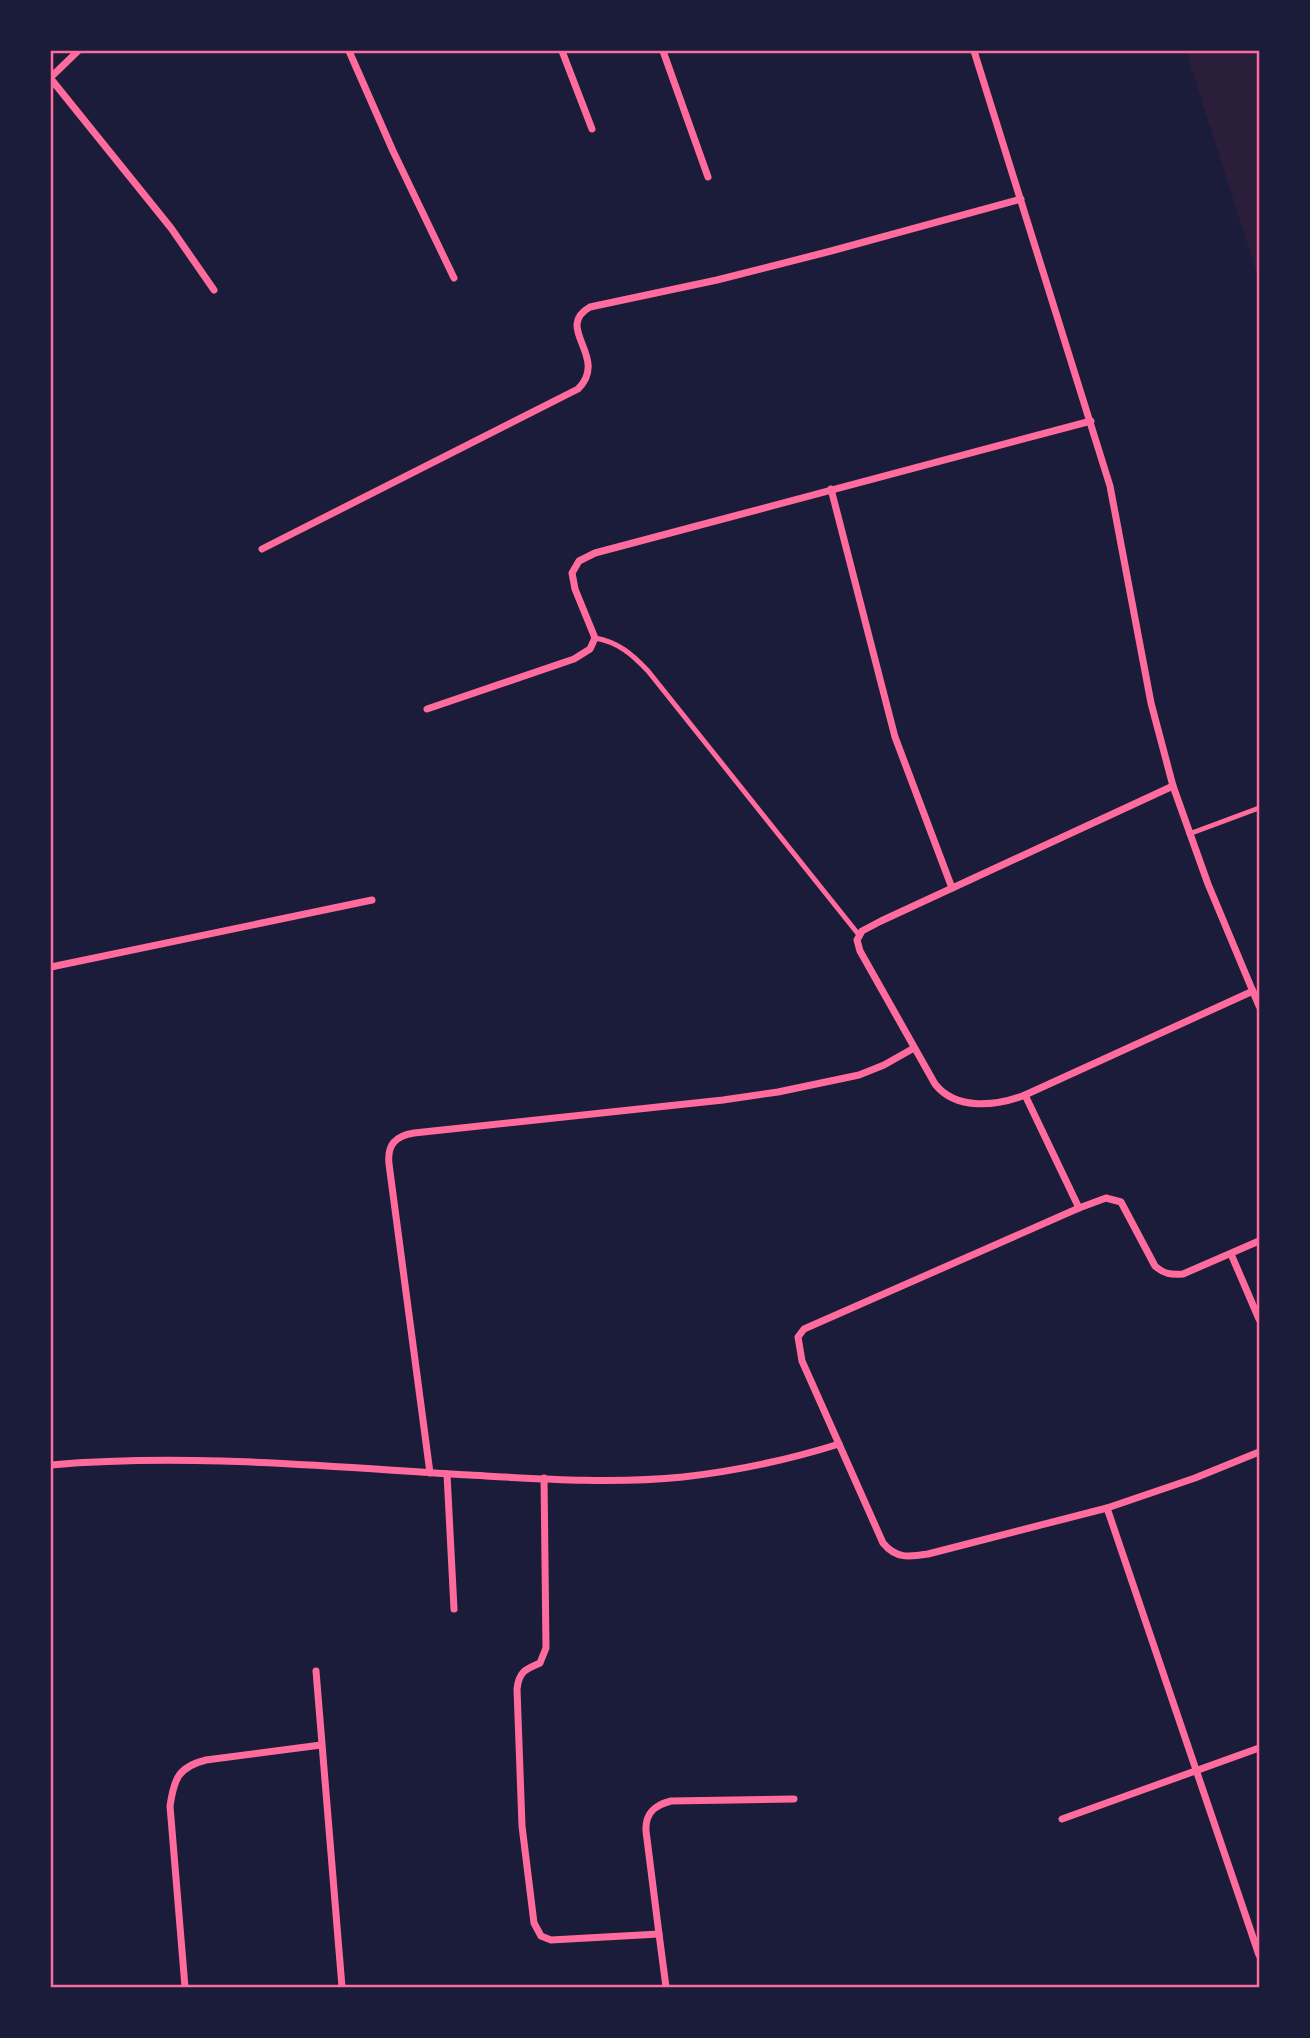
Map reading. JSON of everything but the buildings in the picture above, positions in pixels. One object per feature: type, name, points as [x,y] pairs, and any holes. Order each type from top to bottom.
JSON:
[{"type":"street","points":[[78,51],[51,78],[164,219],[214,290]]},
{"type":"street","points":[[349,51],[454,278]]},
{"type":"street","points":[[562,51],[592,130]]},
{"type":"street","points":[[663,51],[708,177]]},
{"type":"street","points":[[974,51],[1091,421],[1113,500],[1151,703],[1173,786],[1189,834],[1259,1006]]},
{"type":"street","points":[[262,549],[578,389],[586,380],[590,369],[578,334],[578,321],[580,315],[590,307],[717,280],[1021,199]]},
{"type":"street","points":[[427,709],[574,659],[590,649],[595,638],[573,580],[575,566],[585,557],[1091,421]]},
{"type":"street","points":[[831,489],[895,737],[952,888]]},
{"type":"street","points":[[1173,786],[862,931],[858,945],[863,960],[935,1084],[947,1097],[987,1104],[1025,1096],[1253,990]]},
{"type":"street","points":[[51,967],[372,900]]},
{"type":"street","points":[[430,1473],[388,1164],[389,1149],[394,1140],[405,1134],[778,1092],[859,1075],[914,1048]]},
{"type":"street","points":[[1025,1096],[1079,1208]]},
{"type":"street","points":[[1259,1241],[1199,1268],[1171,1275],[1161,1272],[1155,1266],[1121,1202],[1106,1198],[804,1329],[798,1337],[799,1351],[878,1532],[889,1550],[896,1555],[928,1555],[1107,1508],[1195,1478],[1259,1452]]},
{"type":"street","points":[[1231,1254],[1259,1319]]},
{"type":"street","points":[[51,1465],[116,1461],[242,1462],[447,1474],[643,1479],[680,1477],[783,1460],[839,1444]]},
{"type":"street","points":[[447,1474],[454,1609]]},
{"type":"street","points":[[544,1478],[546,1648],[540,1663],[523,1671],[518,1679],[517,1689],[522,1826],[527,1886],[536,1929],[541,1936],[551,1940],[659,1934]]},
{"type":"street","points":[[1107,1508],[1259,1955]]},
{"type":"street","points":[[316,1671],[342,1987]]},
{"type":"street","points":[[186,1987],[170,1806],[178,1776],[183,1768],[206,1760],[321,1745]]},
{"type":"street","points":[[1062,1819],[1259,1748]]},
{"type":"street","points":[[666,1987],[646,1831],[646,1822],[653,1809],[671,1801],[794,1799]]},
{"type":"lane","points":[[595,638],[625,649],[649,671],[859,935]]},
{"type":"lane","points":[[1189,834],[1259,808]]},
{"type":"shaded area","points":[[1186,51],[1259,51],[1259,280]]}]
